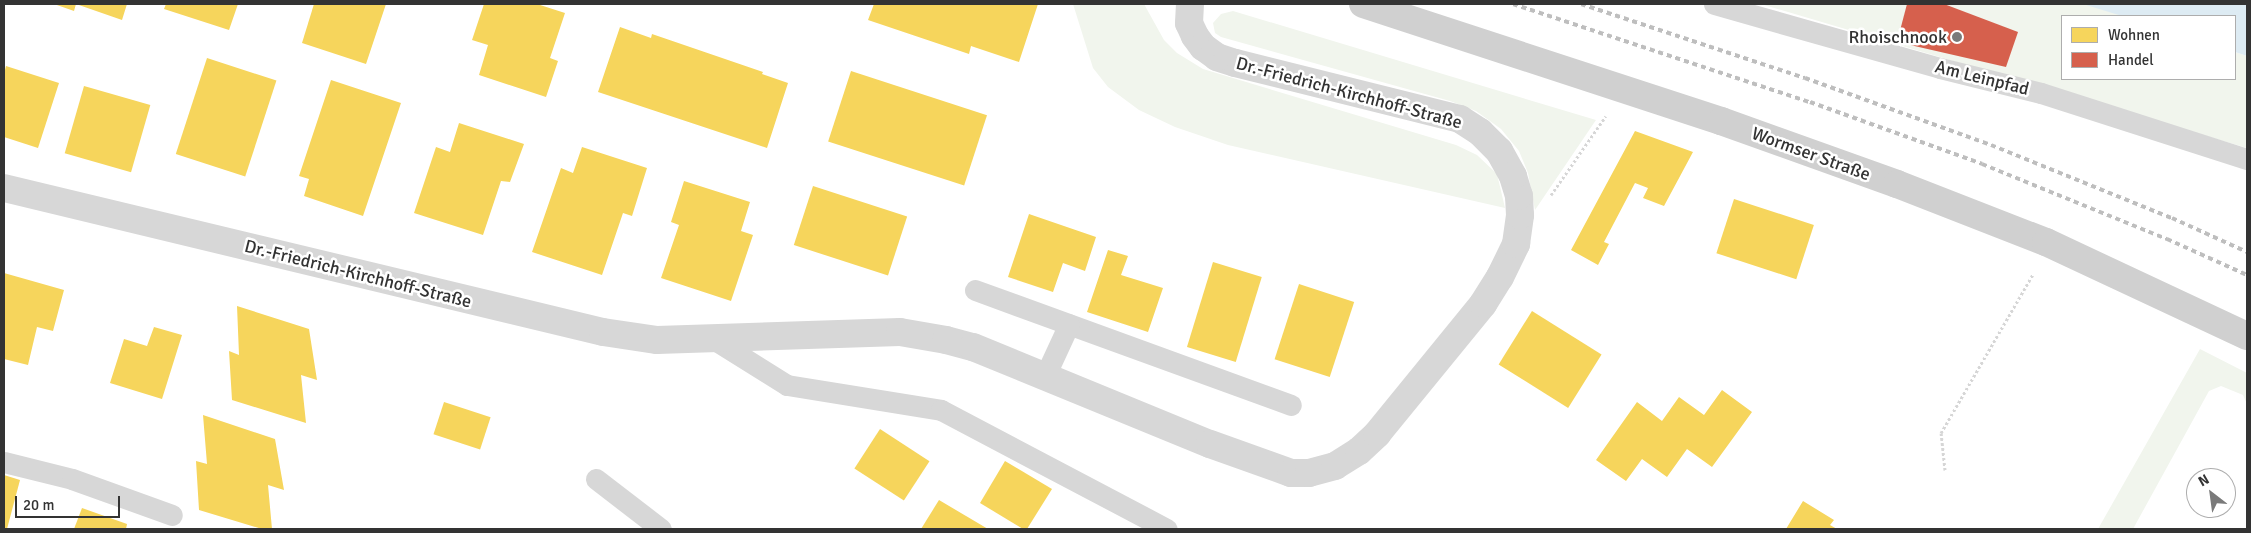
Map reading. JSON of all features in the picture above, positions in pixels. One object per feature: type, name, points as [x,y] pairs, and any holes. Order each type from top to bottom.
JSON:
[{"type":"main road","name":"Wormser Straße","points":[[1363,4],[1721,121],[1897,184],[2046,242],[2247,336]]},
{"type":"street","name":"Dr.-Friedrich-Kirchhoff-Straße","points":[[4,188],[604,332],[657,340],[715,340],[900,332],[973,347],[1210,444],[1290,473],[1308,473],[1335,466],[1359,451],[1378,434],[1482,304],[1500,277],[1516,244],[1520,215],[1519,196],[1512,176],[1499,151],[1480,132],[1460,120],[1217,57],[1203,47],[1195,36],[1189,23],[1190,4]]},
{"type":"lane","name":"Am Leinpfad","points":[[1714,4],[1940,68],[2041,93],[2247,159]]},
{"type":"lane","points":[[975,290],[1291,405]]},
{"type":"lane","points":[[1045,376],[1069,324]]},
{"type":"lane","points":[[715,340],[787,385],[941,410],[1167,529]]},
{"type":"lane","points":[[4,462],[72,479],[172,514]]},
{"type":"lane","points":[[596,479],[661,529]]},
{"type":"path","points":[[1549,198],[1606,115]]},
{"type":"path","points":[[1946,470],[1941,433],[2032,274]]},
{"type":"shaded area","points":[[1073,4],[1144,4],[1164,40],[1177,53],[1203,69],[1456,145],[1477,155],[1497,174],[1505,208],[1228,145],[1175,127],[1139,110],[1108,87],[1093,68]]},
{"type":"shaded area","points":[[1761,4],[2090,4],[2125,15],[2061,15],[2061,80],[2236,80],[2236,52],[2247,56],[2247,148]]},
{"type":"shaded area","points":[[2083,4],[2247,4],[2247,56],[2236,52],[2236,15],[2119,15]]},
{"type":"shaded area","points":[[1233,11],[1596,120],[1535,210],[1528,173],[1519,151],[1501,129],[1476,111],[1450,101],[1221,37],[1215,33],[1213,23],[1221,14]]},
{"type":"shaded area","points":[[2200,349],[2247,373],[2247,404],[2243,395],[2221,386],[2209,391],[2133,529],[2098,529]]},
{"type":"building: Wohnen","points":[[54,4],[76,4],[74,11]]},
{"type":"building: Wohnen","points":[[76,4],[127,4],[122,20]]},
{"type":"building: Wohnen","points":[[166,4],[238,4],[229,30],[164,9]]},
{"type":"building: Wohnen","points":[[314,4],[386,4],[366,64],[302,43]]},
{"type":"building: Wohnen","points":[[484,4],[537,4],[565,13],[550,58],[558,61],[546,97],[479,75],[488,45],[472,40]]},
{"type":"building: Wohnen","points":[[874,4],[1038,4],[1019,62],[971,46],[969,54],[868,20]]},
{"type":"building: Wohnen","points":[[620,27],[651,38],[652,34],[763,72],[762,74],[788,83],[767,148],[598,92]]},
{"type":"building: Wohnen","points":[[207,58],[276,81],[245,177],[176,154]]},
{"type":"building: Wohnen","points":[[6,66],[59,83],[38,148],[4,137],[4,74]]},
{"type":"building: Wohnen","points":[[851,71],[987,115],[964,186],[828,141]]},
{"type":"building: Wohnen","points":[[331,80],[401,103],[363,216],[304,196],[309,179],[299,176]]},
{"type":"building: Wohnen","points":[[84,86],[150,105],[131,172],[65,153]]},
{"type":"building: Wohnen","points":[[459,123],[524,144],[510,182],[501,181],[483,235],[414,213],[436,147],[450,152]]},
{"type":"building: Wohnen","points":[[1635,131],[1693,152],[1664,206],[1643,198],[1648,188],[1635,183],[1604,242],[1609,244],[1598,265],[1571,250]]},
{"type":"building: Wohnen","points":[[582,147],[647,168],[632,216],[623,213],[602,275],[532,252],[561,168],[573,173]]},
{"type":"building: Wohnen","points":[[684,181],[750,202],[741,231],[753,235],[731,301],[661,278],[679,225],[671,222]]},
{"type":"building: Wohnen","points":[[813,186],[907,217],[888,276],[794,245]]},
{"type":"building: Wohnen","points":[[1734,199],[1814,225],[1796,279],[1716,253]]},
{"type":"building: Wohnen","points":[[1029,214],[1096,237],[1085,271],[1063,263],[1053,292],[1008,277]]},
{"type":"building: Wohnen","points":[[1108,250],[1128,256],[1121,275],[1163,288],[1148,332],[1087,312]]},
{"type":"building: Wohnen","points":[[1213,262],[1262,277],[1236,362],[1187,347]]},
{"type":"building: Wohnen","points":[[4,273],[64,290],[53,331],[37,327],[28,365],[4,359]]},
{"type":"building: Wohnen","points":[[1299,284],[1354,302],[1330,377],[1275,359]]},
{"type":"building: Wohnen","points":[[237,306],[309,329],[317,380],[301,375],[306,423],[232,400],[229,351],[239,355]]},
{"type":"building: Wohnen","points":[[1532,311],[1602,354],[1568,408],[1499,364]]},
{"type":"building: Wohnen","points":[[154,327],[182,335],[162,399],[110,383],[124,339],[147,346]]},
{"type":"building: Wohnen","points":[[1722,390],[1752,412],[1712,467],[1687,449],[1667,477],[1642,459],[1626,481],[1596,460],[1637,402],[1662,421],[1679,397],[1704,415]]},
{"type":"building: Wohnen","points":[[444,402],[491,417],[480,449],[433,434]]},
{"type":"building: Wohnen","points":[[203,415],[275,439],[284,490],[268,485],[272,529],[262,529],[199,510],[196,461],[207,464]]},
{"type":"building: Wohnen","points":[[880,429],[929,461],[904,501],[854,468]]},
{"type":"building: Wohnen","points":[[1005,461],[1052,489],[1027,529],[1023,529],[980,503]]},
{"type":"building: Wohnen","points":[[4,475],[20,480],[7,529],[4,529]]},
{"type":"building: Wohnen","points":[[939,500],[988,529],[921,529]]},
{"type":"building: Wohnen","points":[[1803,501],[1834,520],[1830,525],[1837,529],[1786,529]]},
{"type":"building: Wohnen","points":[[82,508],[127,524],[126,529],[74,529]]},
{"type":"building: Handel","name":"Rhoischnook","points":[[1907,4],[1944,4],[2018,32],[2006,67],[1897,42]]},
{"type":"railway","points":[[1513,4],[1810,102],[1982,164],[2167,239],[2247,275]]},
{"type":"railway","points":[[1581,4],[1805,78],[1991,145],[2172,218],[2247,252]]},
{"type":"place","name":"Rhoischnook","points":[[1957,37]]}]
